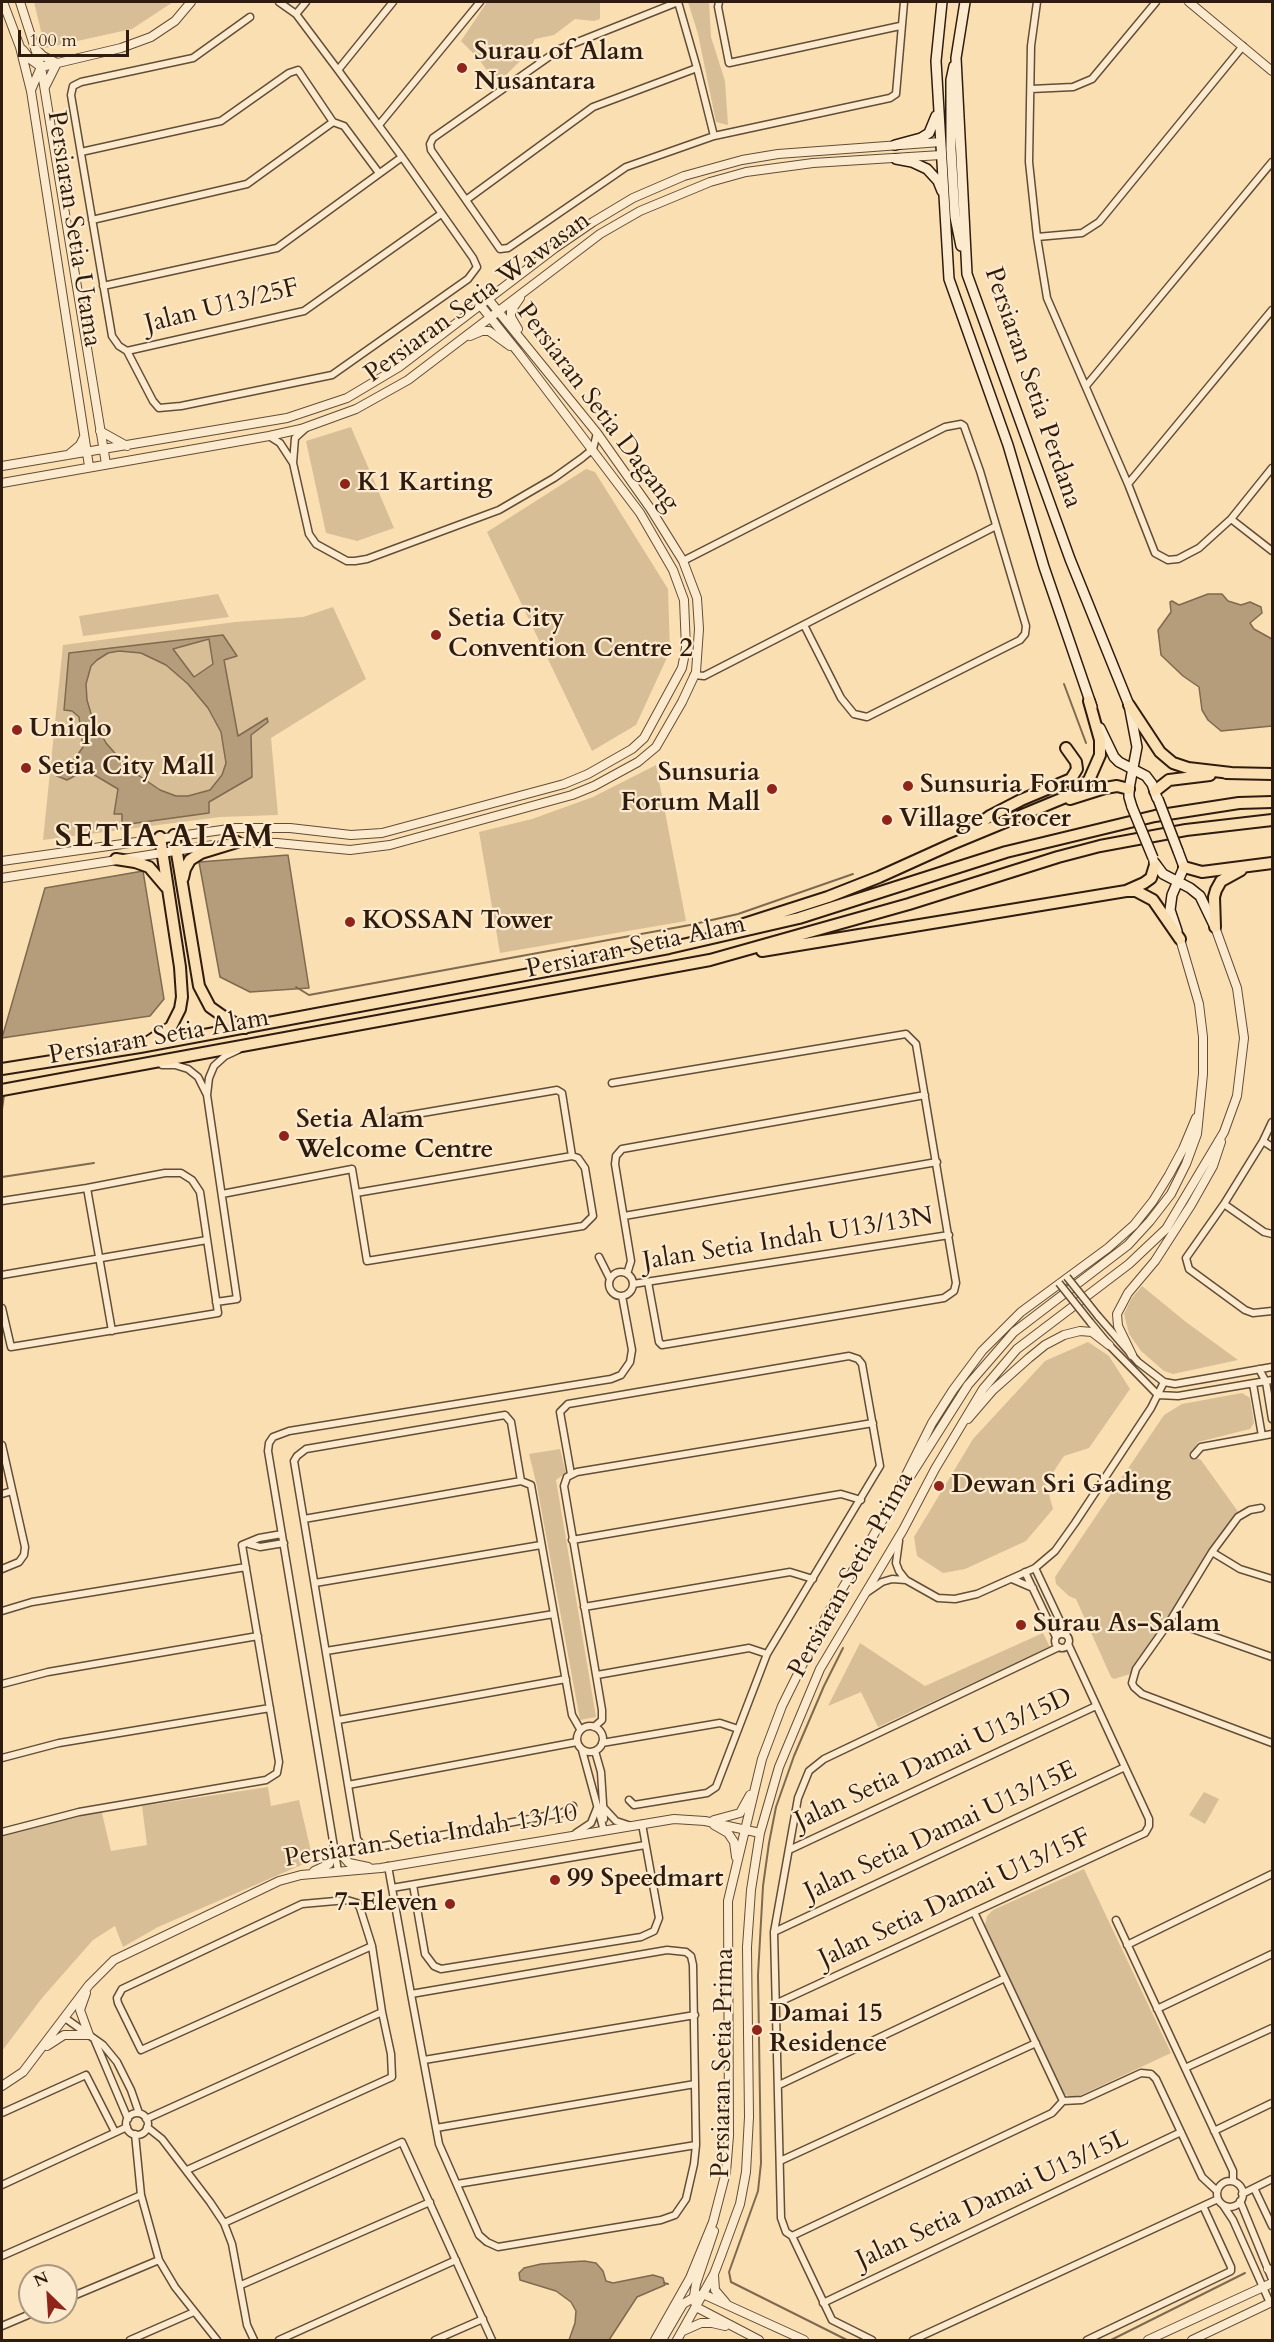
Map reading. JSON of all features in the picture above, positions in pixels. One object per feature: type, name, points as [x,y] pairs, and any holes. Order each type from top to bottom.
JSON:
[{"type":"highway","points":[[669,948],[828,897],[1073,794],[1089,780],[1097,767],[1100,755],[1100,740],[1089,701]]},
{"type":"highway","points":[[1129,705],[1160,752],[1173,763],[1188,768],[1231,773],[1272,774]]},
{"type":"highway","points":[[952,844],[990,816],[1071,779],[1077,770],[1076,762],[1066,748]]},
{"type":"highway","points":[[1156,795],[1169,780],[1231,773]]},
{"type":"highway","points":[[1041,808],[1105,788],[1117,786],[1129,789]]},
{"type":"highway","name":"Persiaran Setia Alam","points":[[2,1069],[245,1028],[669,948],[799,918],[1006,852],[1155,816],[1239,803],[1272,802]]},
{"type":"highway","name":"Persiaran Setia Alam","points":[[2,1090],[710,960],[909,904],[1079,852],[1186,830],[1272,820]]},
{"type":"highway","points":[[174,835],[199,986],[210,1007],[226,1019],[245,1028]]},
{"type":"highway","points":[[2,1063],[118,1044],[140,1047],[171,1027],[180,1009],[180,967],[160,837]]},
{"type":"highway","points":[[182,884],[185,869],[190,860],[201,853],[237,842]]},
{"type":"highway","points":[[116,859],[148,867],[168,890]]},
{"type":"highway","points":[[1126,891],[1151,878],[1154,862]]},
{"type":"highway","points":[[1184,867],[1202,872],[1272,863]]},
{"type":"highway","points":[[1215,927],[1215,890],[1221,881],[1246,867]]},
{"type":"highway","points":[[710,960],[1126,891],[1136,891],[1153,900],[1180,939]]},
{"type":"main road","name":"Persiaran Setia Perdana","points":[[942,2],[936,61],[937,109],[949,279],[1008,445],[1044,567],[1089,701],[1114,757],[1132,770],[1146,776],[1156,795]]},
{"type":"main road","name":"Persiaran Setia Perdana","points":[[965,2],[956,58],[967,274],[1070,559],[1129,705],[1137,747],[1129,789],[1132,807],[1154,862]]},
{"type":"main road","points":[[956,58],[951,80],[951,149],[955,217],[967,274]]},
{"type":"main road","points":[[895,145],[921,138],[928,133],[934,125],[937,109]]},
{"type":"main road","points":[[940,142],[951,149]]},
{"type":"main road","points":[[941,155],[951,149]]},
{"type":"main road","points":[[896,159],[912,162],[927,169],[938,181],[944,196]]},
{"type":"main road","points":[[1156,795],[1184,867],[1172,895],[1170,910],[1180,939]]},
{"type":"main road","points":[[1154,862],[1169,879],[1190,888],[1200,896],[1215,927]]},
{"type":"street","name":"Persiaran Setia Utama","points":[[3,2],[20,47],[31,91],[89,466]]},
{"type":"street","name":"Persiaran Setia Utama","points":[[20,2],[41,67],[106,464]]},
{"type":"street","points":[[41,67],[121,48],[151,37],[175,21],[191,2]]},
{"type":"street","points":[[250,18],[193,58],[81,82],[73,86],[71,95],[112,336],[118,346],[127,351],[153,401],[159,408],[181,406],[332,375],[468,279],[477,267],[402,157],[338,70],[296,14],[279,2]]},
{"type":"street","points":[[296,14],[306,2]]},
{"type":"street","points":[[338,70],[393,2]]},
{"type":"street","points":[[379,125],[480,2]]},
{"type":"street","points":[[714,136],[678,2],[560,49],[434,138],[430,144],[431,150],[498,247],[506,250],[626,167],[714,136],[890,98],[896,94],[900,26],[904,2]]},
{"type":"street","points":[[720,2],[718,7],[729,63],[900,26]]},
{"type":"street","points":[[1037,2],[1030,46],[1029,162],[1037,237],[1047,298],[1128,484],[1155,553],[1168,560],[1199,548],[1231,519],[1272,468]]},
{"type":"street","points":[[1031,89],[1073,87],[1092,79],[1156,2]]},
{"type":"street","points":[[1189,2],[1272,71]]},
{"type":"street","points":[[1037,237],[1082,233],[1099,222],[1243,46]]},
{"type":"street","points":[[20,47],[41,67]]},
{"type":"street","points":[[36,48],[43,56],[57,63]]},
{"type":"street","points":[[45,89],[57,63]]},
{"type":"street","points":[[31,91],[41,67]]},
{"type":"street","points":[[466,200],[593,107],[697,68]]},
{"type":"street","points":[[81,152],[221,122],[289,73],[298,70],[333,122],[344,126],[379,173]]},
{"type":"street","points":[[92,219],[247,184],[333,122]]},
{"type":"street","name":"Persiaran Setia Wawasan","points":[[2,466],[287,418],[347,398],[399,368],[555,248],[593,222],[633,198],[684,177],[741,160],[778,154],[940,142]]},
{"type":"street","name":"Persiaran Setia Wawasan","points":[[2,483],[306,428],[373,401],[408,380],[581,247],[640,211],[710,182],[746,172],[813,163],[941,155]]},
{"type":"street","points":[[103,286],[277,248],[402,157]]},
{"type":"street","points":[[1086,386],[1272,162]]},
{"type":"street","name":"Jalan U13/25F","points":[[127,351],[304,311],[441,214]]},
{"type":"street","points":[[527,346],[511,316],[511,310],[538,280]]},
{"type":"street","name":"Persiaran Setia Dagang","points":[[2,878],[237,842],[277,843],[350,850],[390,845],[572,795],[638,762],[656,747],[674,718],[694,675],[698,653],[699,629],[696,598],[683,561],[650,508],[597,434],[489,300]]},
{"type":"street","name":"Persiaran Setia Dagang","points":[[2,861],[174,835],[247,828],[290,828],[351,835],[382,833],[564,784],[597,769],[645,738],[682,668],[686,648],[684,600],[672,570],[640,513],[481,306]]},
{"type":"street","points":[[1128,484],[1272,310]]},
{"type":"street","points":[[461,339],[482,331],[489,331],[518,352]]},
{"type":"street","points":[[683,561],[945,427],[961,424],[964,426],[980,471],[1026,626],[1025,634],[1020,640],[867,717],[854,714],[841,698],[804,625]]},
{"type":"street","points":[[306,428],[296,438],[293,463],[309,534],[316,544],[347,561],[367,559],[499,510],[554,478],[593,450],[609,451]]},
{"type":"street","points":[[100,431],[127,446]]},
{"type":"street","points":[[593,450],[597,434]]},
{"type":"street","points":[[66,456],[80,445],[84,436]]},
{"type":"street","points":[[269,436],[280,443],[293,463]]},
{"type":"street","points":[[1231,519],[1272,550]]},
{"type":"street","points":[[694,675],[704,676],[996,526]]},
{"type":"street","name":"Persiaran Setia Prima","points":[[677,2340],[696,2307],[698,2295],[714,2274],[740,2204],[746,2172],[749,2117],[747,1947],[751,1890],[760,1833],[775,1777],[798,1717],[820,1669],[903,1530],[982,1389],[1017,1349],[1129,1264],[1166,1229],[1224,1132],[1238,1096],[1244,1038],[1237,988],[1215,927]]},
{"type":"street","name":"Persiaran Setia Prima","points":[[655,2340],[690,2278],[713,2222],[726,2172],[729,2136],[728,1901],[762,1759],[782,1706],[828,1615],[880,1524],[968,1385],[1014,1332],[1112,1259],[1150,1221],[1171,1194],[1186,1164],[1197,1134],[1203,1037],[1199,1004],[1180,939]]},
{"type":"street","points":[[612,1083],[902,1034],[910,1037],[916,1044],[956,1287],[944,1298],[662,1345],[659,1342],[648,1282]]},
{"type":"street","points":[[216,1302],[237,1299],[207,1095],[209,1078],[214,1065],[225,1056],[252,1044]]},
{"type":"street","points":[[142,1064],[175,1065],[189,1069],[198,1077],[207,1095]]},
{"type":"street","points":[[222,1194],[352,1170],[367,1261],[583,1226],[593,1216],[587,1175],[582,1162],[575,1157],[562,1093],[557,1089],[387,1119]]},
{"type":"street","points":[[627,1274],[632,1261],[616,1156],[622,1149],[925,1095]]},
{"type":"street","points":[[880,1524],[932,1423],[967,1369],[1021,1312],[1108,1248],[1134,1225],[1153,1201],[1183,1149],[1199,1111]]},
{"type":"street","points":[[1272,1122],[1263,1141],[1224,1204],[1186,1258],[1189,1269],[1245,1310],[1253,1313],[1272,1311]]},
{"type":"street","points":[[1132,1355],[1118,1326],[1118,1314],[1128,1293],[1155,1261],[1191,1205],[1213,1166],[1224,1132]]},
{"type":"street","points":[[1263,1141],[1272,1148]]},
{"type":"street","points":[[356,1194],[575,1157]]},
{"type":"street","points":[[624,1216],[937,1162]]},
{"type":"street","points":[[2,1201],[165,1173],[181,1173],[192,1180],[200,1192],[218,1313],[10,1347],[2,1308]]},
{"type":"street","points":[[87,1188],[112,1330]]},
{"type":"street","points":[[1224,1204],[1264,1232],[1272,1234]]},
{"type":"street","name":"Jalan Setia Indah U13/13N","points":[[633,1284],[949,1235]]},
{"type":"street","points":[[2,1275],[207,1240]]},
{"type":"street","points":[[599,1257],[610,1279],[611,1291],[622,1296]]},
{"type":"street","points":[[610,1279],[615,1273],[627,1274]]},
{"type":"street","points":[[622,1296],[631,1291],[633,1284],[627,1274]]},
{"type":"street","points":[[1067,1277],[1132,1355],[1164,1382],[1175,1384],[1272,1367]]},
{"type":"street","points":[[1059,1283],[1109,1345],[1158,1395],[1178,1396],[1269,1381]]},
{"type":"street","points":[[338,1871],[268,1450],[273,1437],[289,1431],[611,1379],[621,1375],[630,1362],[632,1350],[622,1296]]},
{"type":"street","points":[[955,1434],[993,1390],[1045,1345],[1065,1335],[1080,1331],[1092,1332],[1109,1345]]},
{"type":"street","points":[[574,1473],[560,1412],[568,1404],[849,1356],[858,1359],[862,1364],[880,1466],[767,1654],[718,1784],[714,1790],[707,1793],[634,1805],[629,1800]]},
{"type":"street","points":[[1259,1369],[1269,1381],[1272,1419]]},
{"type":"street","points":[[903,1530],[896,1552],[896,1563],[906,1580],[926,1593],[939,1598],[955,1599],[977,1594],[1035,1568],[1045,1562],[1076,1523],[1164,1382]]},
{"type":"street","points":[[1253,1384],[1262,1436]]},
{"type":"street","points":[[518,1481],[511,1422],[505,1415],[306,1449],[297,1456],[295,1466],[357,1839],[367,1849],[562,1813],[573,1806]]},
{"type":"street","points":[[604,1831],[600,1807],[582,1750],[577,1742],[580,1730],[587,1726],[594,1726],[602,1720],[597,1675],[572,1540],[564,1481],[574,1473],[873,1423]]},
{"type":"street","points":[[1194,1455],[1201,1447],[1272,1434]]},
{"type":"street","points":[[2,1445],[25,1547],[24,1555],[13,1566],[2,1569]]},
{"type":"street","points":[[304,1519],[518,1481],[531,1485],[572,1715],[580,1730]]},
{"type":"street","points":[[2,1494],[12,1491]]},
{"type":"street","points":[[572,1540],[841,1494],[861,1500]]},
{"type":"street","points":[[1261,1508],[1250,1510],[1238,1517],[1212,1552],[1170,1621],[1132,1677],[1134,1687],[1142,1694],[1272,1743]]},
{"type":"street","points":[[248,1544],[259,1538],[282,1534]]},
{"type":"street","points":[[2,1832],[79,1812],[274,1777],[279,1769],[242,1545],[260,1546],[284,1543]]},
{"type":"street","points":[[315,1583],[541,1545]]},
{"type":"street","points":[[1212,1552],[1240,1569],[1272,1580]]},
{"type":"street","points":[[1042,1582],[1045,1562]]},
{"type":"street","points":[[2,1611],[32,1602],[246,1567]]},
{"type":"street","points":[[1035,1568],[1125,1767]]},
{"type":"street","points":[[584,1607],[790,1572],[813,1579]]},
{"type":"street","points":[[1025,1572],[1059,1647]]},
{"type":"street","points":[[866,1593],[882,1582],[892,1579],[906,1580]]},
{"type":"street","points":[[1011,1579],[1022,1581],[1033,1588]]},
{"type":"street","points":[[326,1652],[554,1614]]},
{"type":"street","points":[[1170,1621],[1272,1658]]},
{"type":"street","points":[[1056,1637],[1061,1634],[1067,1636]]},
{"type":"street","points":[[2,1684],[48,1672],[258,1636]]},
{"type":"street","points":[[873,2340],[835,2323],[823,2303],[792,2236],[786,2232],[782,2218],[774,1932],[798,1798],[809,1771],[824,1759],[1068,1644]]},
{"type":"street","points":[[597,1675],[749,1648],[767,1654]]},
{"type":"street","points":[[338,1720],[566,1679]]},
{"type":"street","name":"Jalan Setia Damai U13/15D","points":[[789,1850],[1096,1706]]},
{"type":"street","points":[[2,1758],[59,1743],[270,1708]]},
{"type":"street","points":[[595,1751],[602,1743],[720,1723],[738,1729]]},
{"type":"street","points":[[594,1726],[600,1731],[602,1743]]},
{"type":"street","points":[[348,1785],[577,1742]]},
{"type":"street","points":[[582,1750],[595,1751]]},
{"type":"street","points":[[570,1837],[591,1823],[600,1807],[601,1772],[595,1751]]},
{"type":"street","name":"Jalan Setia Damai U13/15F","points":[[775,2004],[1145,1833],[1149,1826],[1149,1819],[1125,1767]]},
{"type":"street","name":"Jalan Setia Damai U13/15E","points":[[774,1932],[1125,1767]]},
{"type":"street","points":[[704,1821],[721,1820],[740,1813],[756,1782]]},
{"type":"street","points":[[600,1807],[616,1821],[631,1826]]},
{"type":"street","name":"Persiaran Setia Indah 13/10","points":[[2,2086],[23,2072],[89,1985],[114,1960],[279,1881],[301,1875],[385,1867],[674,1819],[704,1821],[760,1833]]},
{"type":"street","points":[[704,1821],[728,1833],[734,1842],[735,1874]]},
{"type":"street","points":[[413,1885],[425,1954],[434,1966],[441,1969],[649,1934],[654,1931],[658,1918],[642,1824]]},
{"type":"street","points":[[392,1888],[645,1845]]},
{"type":"street","points":[[335,1848],[349,1863],[385,1867],[392,1888],[411,1994],[439,2144],[479,2235],[486,2242],[498,2247],[661,2220],[675,2215],[686,2199],[696,2145],[695,2015],[691,1956],[686,1952],[667,1950],[411,1994]]},
{"type":"street","points":[[301,1875],[329,1864],[335,1848]]},
{"type":"street","points":[[1127,1945],[1272,1874]]},
{"type":"street","points":[[187,2170],[392,2077],[391,2054],[372,1946],[360,1908],[352,1900],[302,1904],[126,1985],[117,2003],[141,2050],[372,1946]]},
{"type":"street","points":[[974,1912],[1063,2101]]},
{"type":"street","points":[[1116,1920],[1233,2171],[1233,2181]]},
{"type":"street","points":[[1157,2009],[1272,1953]]},
{"type":"street","points":[[779,2085],[1005,1978]]},
{"type":"street","points":[[89,1985],[81,2010],[128,2118],[127,2127]]},
{"type":"street","points":[[147,2119],[382,2012]]},
{"type":"street","points":[[424,2060],[695,2015]]},
{"type":"street","points":[[65,2018],[103,2045],[117,2062],[139,2113],[147,2119]]},
{"type":"street","points":[[1185,2068],[1272,2028]]},
{"type":"street","points":[[41,2050],[64,2036],[92,2038]]},
{"type":"street","points":[[780,2161],[1036,2043]]},
{"type":"street","points":[[792,2236],[1052,2113],[1063,2101],[1082,2100],[1141,2073],[1151,2074],[1156,2079],[1202,2177],[1217,2191],[1218,2199],[1233,2220],[1271,2302],[1192,2340]]},
{"type":"street","points":[[2,2113],[86,2075],[115,2132]]},
{"type":"street","points":[[436,2128],[695,2084]]},
{"type":"street","points":[[1214,2131],[1272,2103]]},
{"type":"street","points":[[128,2118],[132,2114],[139,2113]]},
{"type":"street","points":[[135,2134],[144,2132],[147,2119]]},
{"type":"street","points":[[2,2185],[127,2127]]},
{"type":"street","points":[[127,2127],[135,2134],[141,2194],[159,2260],[175,2287],[217,2340]]},
{"type":"street","points":[[147,2127],[162,2139],[187,2170],[224,2223],[232,2244],[247,2325],[254,2340]]},
{"type":"street","name":"Jalan Setia Damai U13/15L","points":[[823,2303],[1181,2132]]},
{"type":"street","points":[[224,2223],[402,2142],[492,2340]]},
{"type":"street","points":[[457,2184],[696,2145]]},
{"type":"street","points":[[1242,2194],[1272,2179]]},
{"type":"street","points":[[1149,2340],[1263,2288],[1272,2281],[1270,2270],[1240,2201],[1242,2194],[1240,2186],[1233,2181],[1225,2182],[1217,2191]]},
{"type":"street","points":[[1254,2188],[1272,2226]]},
{"type":"street","points":[[2,2256],[141,2194]]},
{"type":"street","points":[[913,2340],[1218,2199]]},
{"type":"street","points":[[1223,2205],[1230,2206],[1240,2201]]},
{"type":"street","points":[[241,2285],[430,2202]]},
{"type":"street","points":[[1087,2340],[1228,2274],[1232,2267],[1203,2206]]},
{"type":"street","points":[[698,2295],[698,2278],[712,2240],[713,2222]]},
{"type":"street","points":[[78,2294],[159,2260]]},
{"type":"street","points":[[279,2340],[456,2260]]},
{"type":"street","points":[[714,2274],[715,2290],[729,2306]]},
{"type":"street","points":[[698,2295],[729,2306],[804,2340]]},
{"type":"street","points":[[662,2340],[680,2308],[698,2295]]},
{"type":"street","points":[[696,2307],[759,2340]]},
{"type":"street","points":[[130,2340],[194,2312]]},
{"type":"street","points":[[2,2326],[18,2319]]},
{"type":"street","points":[[435,2340],[483,2319]]},
{"type":"street","points":[[683,2331],[701,2323],[712,2323],[735,2329]]},
{"type":"shaded area","points":[[34,2],[173,2],[132,29],[45,48]]},
{"type":"shaded area","points":[[487,2],[600,2],[600,19],[594,21],[575,19],[554,35],[535,39],[526,55],[506,75],[494,80],[478,58],[461,41]]},
{"type":"shaded area","points":[[688,2],[709,2],[711,37],[725,81],[728,125],[716,122],[698,34]]},
{"type":"shaded area","name":"K1 Karting","points":[[351,427],[394,528],[357,541],[326,533],[306,441]]},
{"type":"shaded area","points":[[586,469],[595,472],[668,589],[670,651],[636,725],[592,751],[487,532]]},
{"type":"shaded area","points":[[218,594],[229,617],[83,636],[79,616]]},
{"type":"shaded area","points":[[1208,594],[1222,594],[1228,601],[1241,605],[1250,602],[1261,607],[1262,613],[1250,623],[1254,629],[1272,639],[1272,726],[1221,731],[1208,720],[1202,710],[1199,687],[1183,676],[1161,655],[1158,630],[1171,612],[1170,602],[1179,605]]},
{"type":"shaded area","points":[[333,607],[366,679],[271,738],[278,815],[220,817],[43,840],[63,645],[235,622],[303,617]]},
{"type":"shaded area","points":[[223,635],[237,656],[224,660],[238,736],[267,718],[268,722],[251,735],[252,777],[209,802],[209,813],[122,825],[122,814],[114,814],[118,789],[86,770],[67,780],[57,776],[58,767],[69,767],[83,747],[79,717],[72,711],[64,710],[69,653]],"holes":[[[209,639],[213,664],[194,677],[173,649]],[[119,651],[141,653],[166,665],[188,684],[208,708],[221,732],[226,763],[222,775],[210,790],[188,796],[176,796],[160,790],[128,768],[106,743],[92,717],[87,700],[86,684],[91,666],[108,653]]]},
{"type":"shaded area","points":[[656,765],[686,921],[500,953],[479,832],[532,819],[593,797]]},
{"type":"shaded area","points":[[288,855],[309,988],[250,992],[220,977],[199,862]]},
{"type":"shaded area","points":[[143,871],[164,999],[150,1016],[2,1038],[45,888]]},
{"type":"shaded area","points":[[1142,1286],[1238,1360],[1173,1374],[1164,1371],[1141,1351],[1129,1334],[1124,1314],[1131,1299]]},
{"type":"shaded area","points":[[1088,1342],[1109,1356],[1130,1389],[1089,1448],[1064,1456],[1046,1483],[1053,1509],[1026,1541],[965,1569],[943,1573],[917,1556],[914,1537],[973,1439],[1045,1361]]},
{"type":"shaded area","points":[[1242,1393],[1250,1398],[1254,1423],[1250,1429],[1198,1442],[1190,1455],[1201,1460],[1239,1513],[1224,1530],[1130,1674],[1114,1679],[1111,1677],[1076,1599],[1056,1584],[1055,1577],[1164,1415],[1182,1404]]},
{"type":"shaded area","points":[[560,1449],[566,1473],[556,1480],[596,1717],[580,1720],[537,1486],[529,1454]]},
{"type":"shaded area","points":[[1043,1633],[1050,1647],[878,1727],[861,1692],[828,1706],[860,1643],[925,1686]]},
{"type":"shaded area","points":[[268,1787],[271,1806],[299,1800],[313,1860],[158,1927],[123,1947],[115,1926],[93,1940],[42,1998],[2,2051],[2,1833],[101,1809],[111,1851],[147,1845],[142,1806]]},
{"type":"shaded area","points":[[1204,1792],[1219,1799],[1205,1824],[1189,1815]]},
{"type":"shaded area","points":[[1084,1869],[1171,2053],[1077,2097],[1070,2097],[1064,2094],[985,1925],[987,1916],[993,1910]]},
{"type":"shaded area","points":[[584,2261],[596,2263],[603,2271],[606,2281],[613,2283],[653,2275],[663,2278],[665,2285],[637,2297],[609,2340],[569,2340],[575,2323],[576,2311],[571,2302],[556,2291],[520,2280],[519,2273],[524,2268],[541,2264]]},
{"type":"waterway","points":[[1064,684],[1086,743]]},
{"type":"waterway","points":[[296,987],[309,995],[690,925],[738,914],[853,874]]},
{"type":"waterway","points":[[2,1109],[4,1095]]},
{"type":"waterway","points":[[2,1177],[94,1163]]},
{"type":"waterway","points":[[843,1648],[794,1756],[776,1807],[769,1843],[763,1886],[758,1975],[761,2163],[758,2191],[729,2272],[731,2282],[847,2340]]},
{"type":"waterway","points":[[1111,2340],[1245,2273]]},
{"type":"waterway","points":[[664,2283],[668,2284]]},
{"type":"place","name":"Surau of Alam Nusantara","points":[[462,68]]},
{"type":"place","name":"K1 Karting","points":[[345,484]]},
{"type":"place","name":"Setia City Convention Centre 2","points":[[436,635]]},
{"type":"place","name":"Uniqlo","points":[[17,730]]},
{"type":"place","name":"Setia City Mall","points":[[26,768]]},
{"type":"place","name":"Sunsuria Forum","points":[[908,786]]},
{"type":"place","name":"Sunsuria Forum Mall","points":[[772,789]]},
{"type":"place","name":"Village Grocer","points":[[887,820]]},
{"type":"place","name":"KOSSAN Tower","points":[[350,922]]},
{"type":"place","name":"Setia Alam Welcome Centre","points":[[284,1136]]},
{"type":"place","name":"Dewan Sri Gading","points":[[939,1486]]},
{"type":"place","name":"Surau As-Salam","points":[[1021,1625]]},
{"type":"place","name":"99 Speedmart","points":[[555,1880]]},
{"type":"place","name":"7-Eleven","points":[[450,1904]]},
{"type":"place","name":"Damai 15 Residence","points":[[757,2030]]},
{"type":"district","name":"SETIA ALAM","points":[[165,839]]}]
